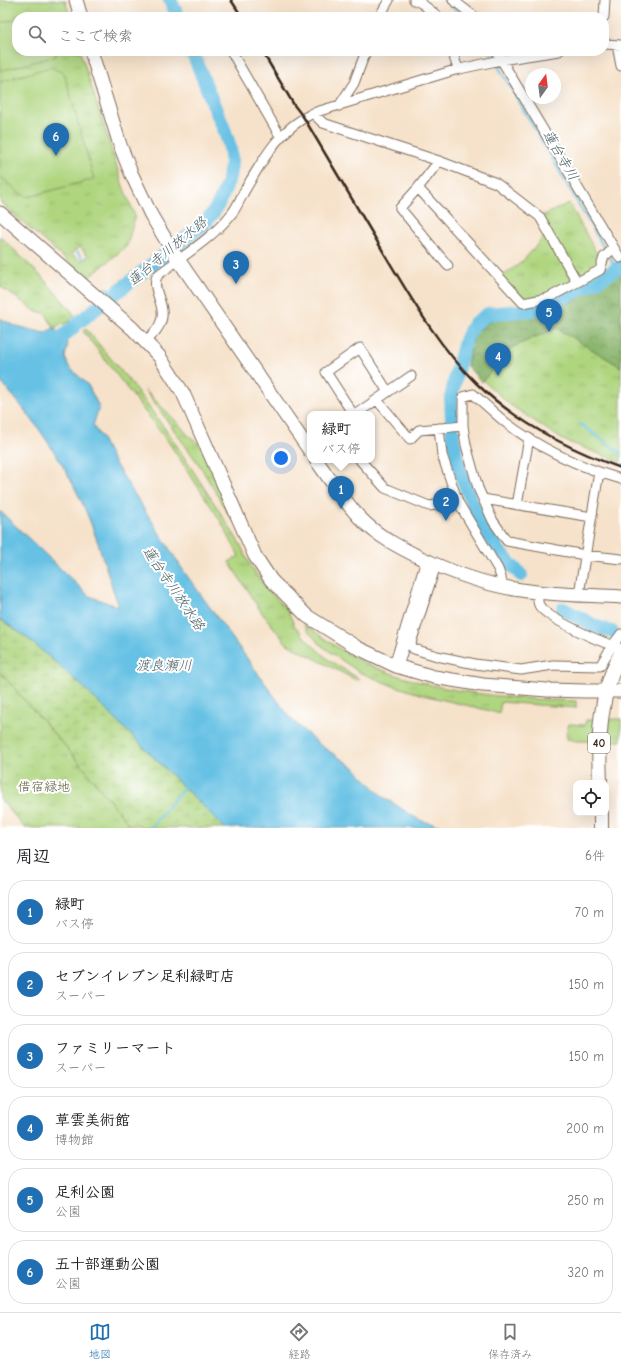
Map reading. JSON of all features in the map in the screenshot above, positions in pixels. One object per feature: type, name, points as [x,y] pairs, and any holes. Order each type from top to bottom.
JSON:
[{"type":"main road","name":"40","points":[[600,780],[599,730],[604,697],[618,652]]},
{"type":"main road","points":[[601,816],[601,828]]},
{"type":"street","points":[[76,0],[80,12]]},
{"type":"street","points":[[382,12],[389,0]]},
{"type":"street","points":[[414,0],[422,3],[433,12]]},
{"type":"street","points":[[453,0],[469,12]]},
{"type":"street","points":[[604,12],[605,0]]},
{"type":"street","points":[[609,44],[619,45],[621,66]]},
{"type":"street","points":[[93,56],[109,110],[131,173],[151,215],[177,257],[307,444]]},
{"type":"street","points":[[234,56],[280,136]]},
{"type":"street","points":[[339,106],[354,82],[364,56]]},
{"type":"street","points":[[454,56],[458,69]]},
{"type":"street","points":[[499,56],[620,258]]},
{"type":"street","points":[[146,341],[158,328],[162,320],[163,308],[155,286],[155,279],[177,257],[218,228],[233,211],[261,163],[280,136],[297,122],[313,114],[458,69],[527,56]]},
{"type":"street","points":[[313,114],[323,123],[439,161],[496,183],[540,218],[577,282]]},
{"type":"street","points":[[439,161],[400,208],[448,266]]},
{"type":"street","points":[[418,188],[523,303],[548,298],[600,270],[604,256],[614,248]]},
{"type":"street","points":[[0,213],[146,341],[172,373],[184,392],[255,556],[271,580],[307,616],[358,648],[396,666],[434,677],[483,686],[547,690],[604,697],[621,691]]},
{"type":"street","points":[[353,411],[326,372],[360,348],[388,392]]},
{"type":"street","points":[[360,411],[411,376]]},
{"type":"street","points":[[621,479],[598,472],[550,451],[506,422],[473,394],[463,397],[460,426],[478,488],[493,521],[507,541],[585,555],[621,559]]},
{"type":"street","points":[[377,400],[410,439],[419,430],[460,426]]},
{"type":"street","points":[[441,427],[442,455],[458,502],[498,569],[502,586]]},
{"type":"street","points":[[517,505],[530,438]]},
{"type":"street","points":[[318,463],[360,518],[374,531],[395,545],[432,563],[456,573],[502,586],[539,592],[621,597]]},
{"type":"street","points":[[363,463],[385,488],[429,506],[458,502]]},
{"type":"street","points":[[579,594],[598,472]]},
{"type":"street","points":[[483,499],[592,516]]},
{"type":"street","points":[[396,666],[432,563]]},
{"type":"street","points":[[432,563],[411,643],[414,649],[437,656],[475,664],[521,670],[553,665],[600,666],[618,652],[621,634]]},
{"type":"street","points":[[539,592],[538,603],[550,614],[618,652]]},
{"type":"green space","points":[[0,0],[65,0],[69,12],[12,12],[12,56],[82,56],[123,186],[135,216],[127,246],[88,278],[86,278],[0,202]],"holes":[[[80,246],[88,256],[81,261],[71,254]]]},
{"type":"green space","points":[[12,20],[12,56],[56,56],[0,71],[0,23]]},
{"type":"green space","points":[[50,67],[64,73],[94,179],[28,197],[19,193],[0,176],[0,82]]},
{"type":"green space","points":[[569,203],[611,277],[621,271],[621,462],[563,440],[509,404],[467,366],[470,345],[477,330],[493,317],[540,314],[500,278],[522,262],[548,232],[540,217]]},
{"type":"green space","points":[[0,236],[41,276],[75,315],[70,320],[71,321],[54,328],[45,313],[35,311],[0,286]]},
{"type":"green space","points":[[621,272],[621,367],[556,328],[511,348],[482,382],[467,366],[475,333],[496,317],[557,310]]},
{"type":"green space","points":[[85,329],[132,384],[173,440],[240,544],[250,565],[263,584],[288,611],[294,625],[310,643],[330,661],[360,679],[356,680],[287,644],[262,613],[229,562],[239,556],[220,520],[169,443],[83,331]]},
{"type":"green space","points":[[145,390],[188,435],[203,447],[234,519],[232,520],[200,466]]},
{"type":"green space","points":[[0,619],[26,637],[79,683],[225,828],[141,828],[139,825],[130,826],[79,762],[0,672]]},
{"type":"green space","points":[[304,624],[349,655],[390,673],[416,681],[469,692],[496,696],[576,701],[576,708],[501,702],[499,713],[427,696],[391,685],[359,672],[340,659],[322,646],[307,630]]},
{"type":"green space","name":"借宿緑地","points":[[0,672],[79,762],[130,826],[129,828],[25,828],[0,799]]},
{"type":"green space","points":[[621,719],[621,741],[577,741],[567,739],[566,733],[569,724],[585,725],[586,720]]},
{"type":"water","name":"渡良瀬川","points":[[0,318],[13,325],[44,333],[54,328],[68,344],[65,357],[69,367],[88,385],[99,407],[93,426],[101,437],[112,459],[185,573],[291,719],[320,745],[355,768],[382,796],[419,820],[448,828],[225,828],[79,683],[26,637],[0,619],[0,511],[89,596],[119,607],[90,521],[72,483],[51,447],[27,413],[0,381]]},
{"type":"waterway","name":"蓮台寺川放水路","points":[[170,0],[176,12]]},
{"type":"waterway","name":"蓮台寺川","points":[[444,0],[459,12]]},
{"type":"waterway","name":"蓮台寺川放水路","points":[[79,322],[201,226],[208,219],[220,201],[228,180],[231,158],[230,148],[224,128],[194,56]]},
{"type":"waterway","name":"蓮台寺川","points":[[497,64],[606,251]]},
{"type":"waterway","points":[[77,252],[83,259]]},
{"type":"waterway","name":"蓮台寺川","points":[[609,255],[615,268]]},
{"type":"waterway","points":[[521,575],[501,554],[480,523],[462,477],[453,439],[451,399],[466,338],[474,324],[488,314],[531,310],[545,307],[597,281],[621,266]]},
{"type":"waterway","points":[[107,288],[114,295]]},
{"type":"waterway","name":"蓮台寺川放水路","points":[[49,351],[75,326]]},
{"type":"waterway","points":[[580,424],[621,453]]},
{"type":"waterway","points":[[563,609],[595,626],[612,632]]},
{"type":"waterway","points":[[150,828],[187,784]]},
{"type":"railway","points":[[231,0],[239,12]]},
{"type":"railway","points":[[265,56],[294,105],[304,118],[415,304],[437,337],[462,369],[492,397],[526,422],[563,443],[601,461],[621,468]]},
{"type":"place","name":"五十部運動公園","points":[[56,156]]},
{"type":"place","name":"ファミリーマート","points":[[236,284]]},
{"type":"place","name":"足利公園","points":[[549,332]]},
{"type":"place","name":"草雲美術館","points":[[498,376]]},
{"type":"place","name":"緑町","points":[[341,509]]},
{"type":"place","name":"セブンイレブン足利緑町店","points":[[446,521]]}]
